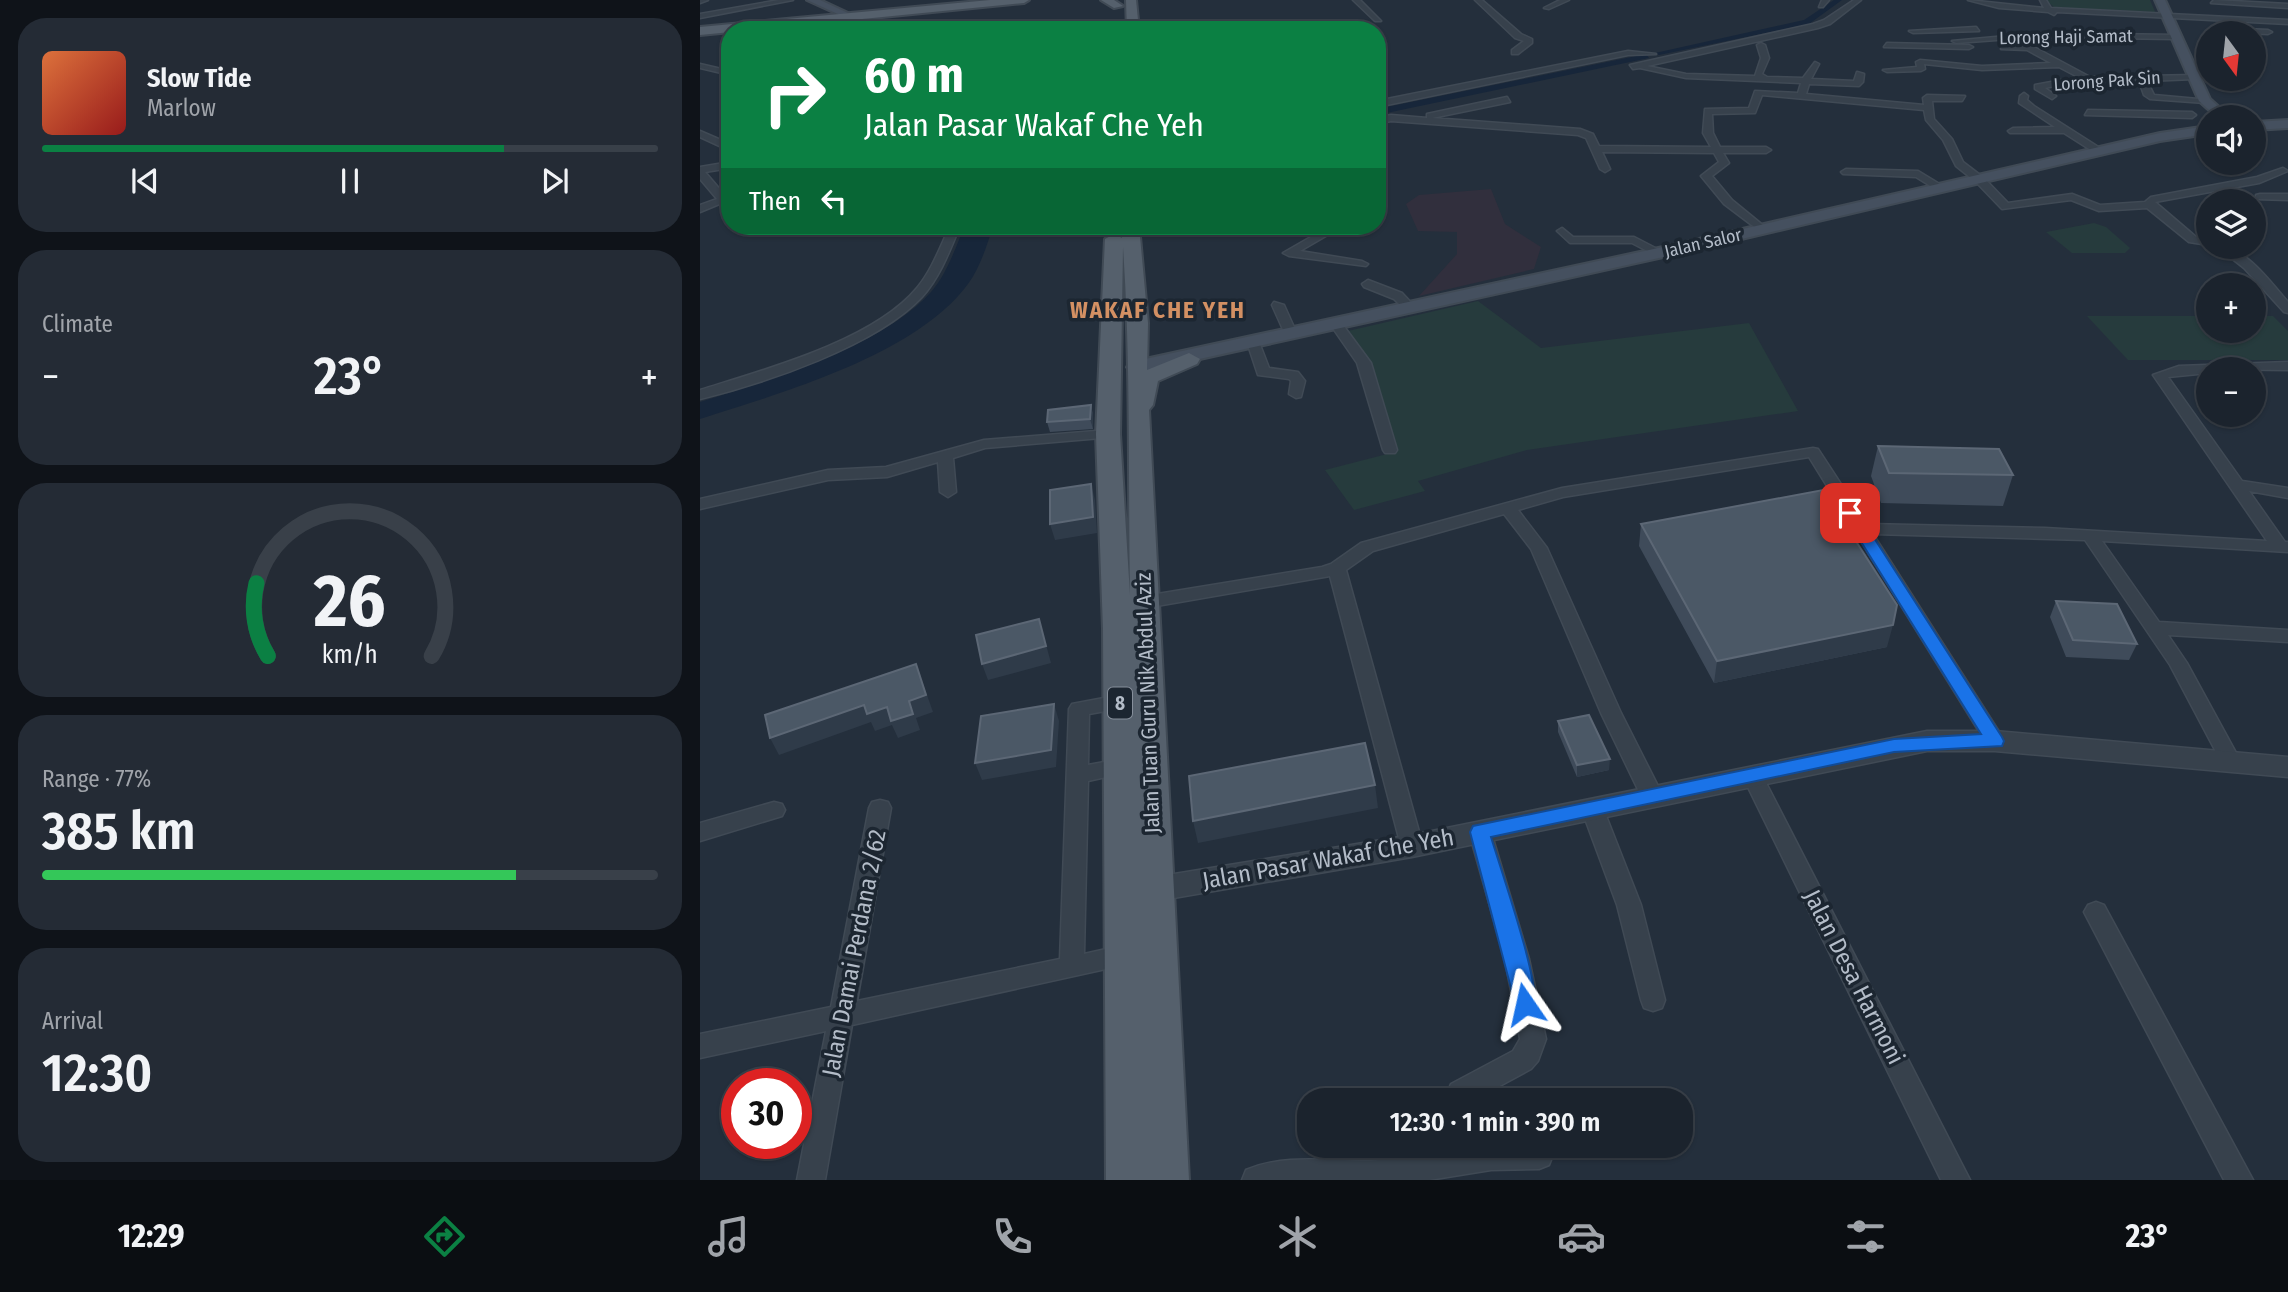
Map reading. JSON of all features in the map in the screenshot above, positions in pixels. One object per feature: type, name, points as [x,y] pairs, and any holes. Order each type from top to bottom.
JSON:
[{"type":"main road","points":[[812,0],[847,14],[1024,0]]},
{"type":"main road","points":[[783,21],[989,0]]},
{"type":"main road","points":[[1106,0],[1118,3],[1118,21]]},
{"type":"main road","points":[[2160,0],[2177,30],[2205,100],[2211,105]]},
{"type":"main road","points":[[1134,21],[1135,2]]},
{"type":"main road","points":[[700,30],[721,28]]},
{"type":"main road","name":"Jalan Salor","points":[[2160,137],[2190,117],[2205,100]]},
{"type":"main road","points":[[2190,117],[2196,117]]},
{"type":"main road","points":[[2190,117],[2196,121]]},
{"type":"main road","name":"Jalan Salor","points":[[1136,368],[2196,131]]},
{"type":"main road","name":"Jalan Tuan Guru Nik Abdul Aziz","points":[[1114,235],[1114,299],[1108,353],[1123,430],[1144,601],[1166,1180]]},
{"type":"main road","name":"Jalan Tuan Guru Nik Abdul Aziz","points":[[1129,1180],[1114,504],[1123,430],[1136,368],[1138,323],[1131,235]]},
{"type":"main road","points":[[1114,299],[1121,360],[1136,368]]},
{"type":"main road","points":[[1138,323],[1146,346],[1157,353],[1177,355],[1210,351]]},
{"type":"main road","name":"Jalan Salor","points":[[1136,368],[1189,359],[1249,343]]},
{"type":"main road","points":[[1123,430],[1148,377],[1189,359]]},
{"type":"main road","points":[[1114,504],[1122,423],[1121,383],[1128,372],[1136,368]]},
{"type":"street","points":[[700,1],[705,0]]},
{"type":"street","points":[[700,16],[790,0]]},
{"type":"street","points":[[1356,0],[1378,19]]},
{"type":"street","points":[[1478,0],[1520,38],[1529,41],[1515,52]]},
{"type":"street","points":[[1551,4],[1566,0]]},
{"type":"street","points":[[1858,0],[1828,22],[1815,26],[1633,67],[1678,75],[1856,84],[1860,74]]},
{"type":"street","points":[[1971,0],[1989,2],[1996,7],[2046,5],[2288,22]]},
{"type":"street","points":[[2213,2],[2288,6]]},
{"type":"street","points":[[2046,5],[2062,24]]},
{"type":"street","points":[[847,14],[865,21]]},
{"type":"street","points":[[2091,24],[2103,35]]},
{"type":"street","points":[[1913,31],[1979,29]]},
{"type":"street","points":[[1941,30],[1959,44]]},
{"type":"street","name":"Lorong Haji Samat","points":[[1959,44],[2021,36],[2103,35],[2177,30]]},
{"type":"street","points":[[1761,45],[1765,58],[1758,75],[1765,78]]},
{"type":"street","points":[[1887,45],[2024,47],[2087,79]]},
{"type":"street","points":[[1386,102],[1628,52],[1652,54]]},
{"type":"street","points":[[1887,70],[1921,69],[1920,62],[1982,68],[2060,65]]},
{"type":"street","points":[[1801,95],[1815,64]]},
{"type":"street","points":[[700,66],[721,71]]},
{"type":"street","points":[[2142,77],[2151,97],[2205,100]]},
{"type":"street","points":[[2191,100],[2182,81],[2195,78]]},
{"type":"street","name":"Lorong Pak Sin","points":[[2052,96],[2038,87],[2087,79],[2195,78]]},
{"type":"street","points":[[1761,229],[1728,202],[1706,176],[1724,167],[1708,133],[1708,111],[1752,111],[1759,92],[1927,108]]},
{"type":"street","points":[[2024,96],[2022,101],[2100,152]]},
{"type":"street","points":[[1962,98],[1927,98],[1930,120],[1947,139],[1959,164],[1980,180],[2006,208],[2072,197],[2099,208],[2149,205],[2196,240]]},
{"type":"street","points":[[1413,120],[1507,100]]},
{"type":"street","points":[[2088,113],[2190,117]]},
{"type":"street","points":[[1386,119],[1580,132],[1590,136],[1605,169]]},
{"type":"street","points":[[2013,131],[2065,130]]},
{"type":"street","points":[[704,135],[718,134]]},
{"type":"street","points":[[704,135],[721,144]]},
{"type":"street","points":[[1595,149],[1766,150]]},
{"type":"street","points":[[721,166],[700,172],[721,196]]},
{"type":"street","points":[[1846,172],[1917,174],[1941,188]]},
{"type":"street","points":[[2149,205],[2151,200],[2259,180],[2283,172]]},
{"type":"street","points":[[2266,197],[2288,197]]},
{"type":"street","points":[[700,209],[721,201]]},
{"type":"street","points":[[1562,231],[1570,240],[1634,240],[1659,253]]},
{"type":"street","points":[[700,395],[822,352],[892,314],[920,292],[950,235]]},
{"type":"street","points":[[1322,235],[1289,253],[1362,264]]},
{"type":"street","points":[[2239,259],[2254,273]]},
{"type":"street","points":[[1368,284],[1398,296],[1410,308]]},
{"type":"street","points":[[2266,286],[2288,285]]},
{"type":"street","points":[[2266,288],[2288,309]]},
{"type":"street","points":[[1278,305],[1291,334]]},
{"type":"street","points":[[1336,324],[1364,363],[1390,450]]},
{"type":"street","points":[[1249,343],[1263,372],[1293,375],[1298,382],[1296,394]]},
{"type":"street","points":[[2284,547],[2160,375],[2179,370],[2288,366]]},
{"type":"street","points":[[700,504],[828,475],[887,472],[944,454],[995,443],[1123,430]]},
{"type":"street","points":[[1144,601],[1310,575],[1338,568],[1367,547],[1562,493],[1813,452],[1995,741]]},
{"type":"street","points":[[944,454],[948,492]]},
{"type":"street","points":[[2239,485],[2288,493]]},
{"type":"street","points":[[1508,508],[1539,548],[1611,713],[1652,796]]},
{"type":"street","points":[[1861,529],[2045,533],[2284,547]]},
{"type":"street","points":[[2090,536],[2188,680],[2231,762]]},
{"type":"street","points":[[1338,568],[1412,846]]},
{"type":"street","points":[[2153,628],[2288,636]]},
{"type":"street","points":[[1072,968],[1079,709],[1120,702]]},
{"type":"street","name":"Jalan Pasar Wakaf Che Yeh","points":[[1156,889],[1412,846],[1894,745],[1939,740],[1995,741],[2288,767]]},
{"type":"street","points":[[1077,775],[1121,767]]},
{"type":"street","name":"Jalan Desa Harmoni","points":[[1752,775],[1956,1180]]},
{"type":"street","name":"Jalan Damai Perdana 2/62","points":[[811,1180],[880,808]]},
{"type":"street","points":[[1592,808],[1629,905],[1653,1000]]},
{"type":"street","points":[[700,832],[775,810]]},
{"type":"street","points":[[1469,1088],[1522,1060],[1529,1052],[1533,1039],[1517,959],[1480,832]]},
{"type":"street","points":[[2096,912],[2239,1180]]},
{"type":"street","points":[[700,1046],[1124,956]]},
{"type":"street","points":[[1256,1180],[1298,1173],[1380,1174],[1479,1158]]},
{"type":"shaded area","points":[[1491,189],[1505,224],[1541,247],[1534,269],[1419,296],[1457,254],[1457,232],[1418,231],[1406,204],[1419,195]]},
{"type":"green space","points":[[2046,0],[2150,0],[2156,14],[2056,9]]},
{"type":"green space","points":[[2094,223],[2106,227],[2130,248],[2125,253],[2072,253],[2046,232]]},
{"type":"green space","points":[[1478,301],[1541,348],[1749,323],[1798,411],[1527,450],[1418,481],[1425,491],[1354,510],[1325,470],[1395,452],[1370,363],[1348,331]]},
{"type":"green space","points":[[2087,316],[2196,316],[2196,343],[2266,343],[2266,316],[2273,316],[2288,331],[2288,360],[2266,360],[2266,357],[2196,357],[2196,360],[2128,360]]},
{"type":"water","points":[[961,235],[990,235],[980,264],[968,284],[945,309],[916,331],[882,351],[807,384],[700,419],[700,402],[791,372],[884,329],[910,312],[931,292]]},
{"type":"building","points":[[1091,405],[1090,419],[1047,422],[1048,410]]},
{"type":"building","points":[[1878,446],[1999,449],[2013,475],[1889,473]]},
{"type":"building","points":[[1091,484],[1093,517],[1050,524],[1050,490]]},
{"type":"building","points":[[1823,490],[1897,605],[1893,625],[1717,661],[1641,524]]},
{"type":"building","points":[[2056,601],[2117,604],[2137,644],[2073,640]]},
{"type":"building","points":[[1039,619],[1046,646],[982,664],[976,635]]},
{"type":"building","points":[[916,664],[926,695],[909,701],[913,714],[891,721],[887,707],[867,714],[864,705],[770,738],[765,715]]},
{"type":"building","points":[[1054,704],[1051,750],[975,763],[981,716]]},
{"type":"building","points":[[1589,715],[1610,759],[1577,765],[1558,721]]},
{"type":"building","points":[[1365,743],[1375,785],[1193,821],[1189,776]]},
{"type":"waterway","points":[[1659,53],[1806,22],[1839,0]]},
{"type":"waterway","points":[[1386,110],[1646,56]]},
{"type":"district","name":"WAKAF CHE YEH","points":[[1158,310]]},
{"type":"route","points":[[1525,1004],[1517,959],[1480,832],[1894,745],[1927,741],[1995,741],[1850,513]]}]
